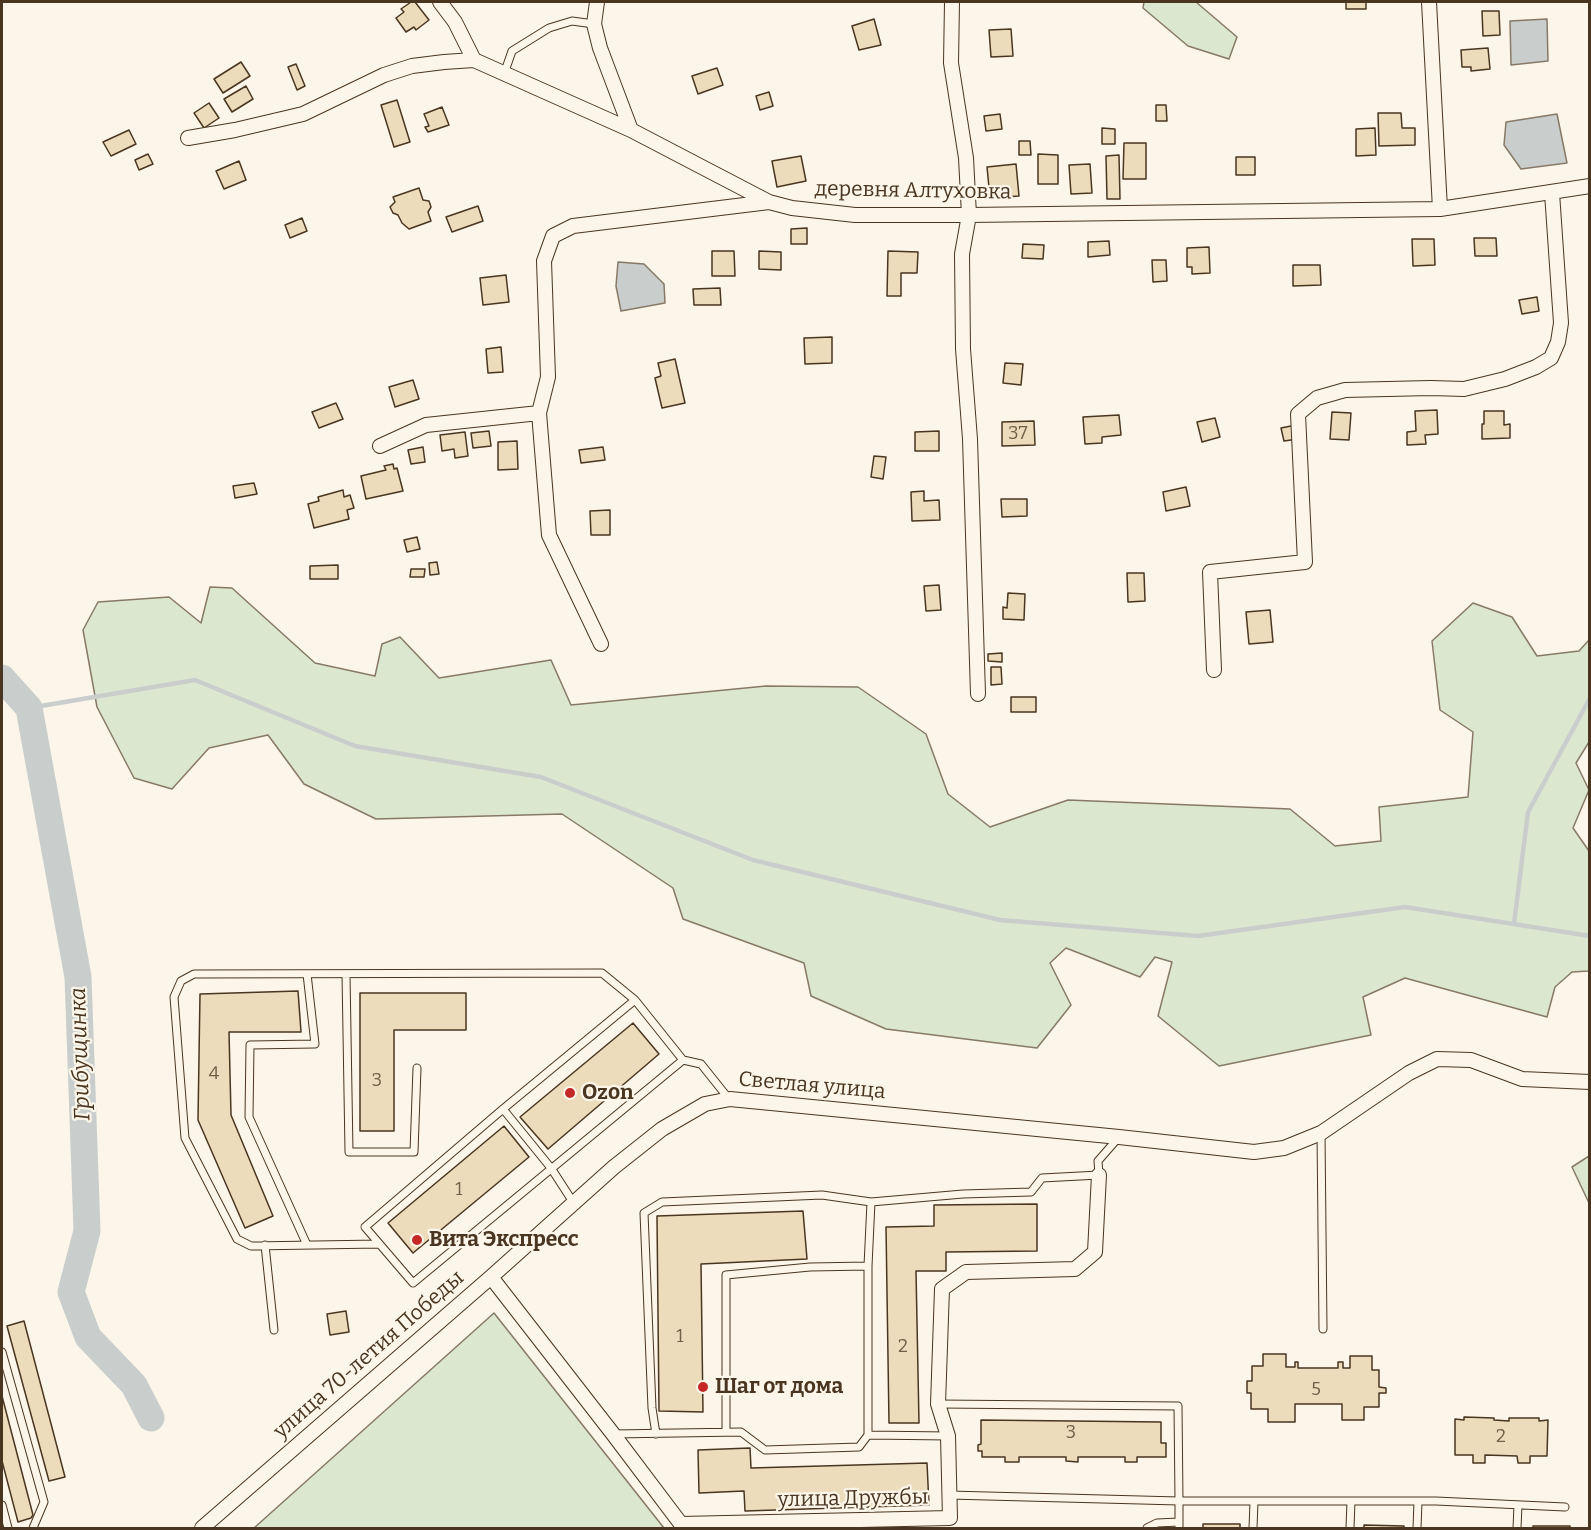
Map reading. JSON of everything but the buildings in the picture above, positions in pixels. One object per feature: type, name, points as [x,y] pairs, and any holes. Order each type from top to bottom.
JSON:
[{"type":"street","points":[[440,2],[455,22],[474,60]]},
{"type":"street","points":[[597,2],[594,24],[600,48],[631,130]]},
{"type":"street","points":[[952,2],[951,63],[966,158],[969,215],[962,255],[963,349],[970,439],[978,694]]},
{"type":"street","points":[[1429,2],[1440,209]]},
{"type":"street","points":[[188,138],[236,130],[303,114],[384,75],[412,66],[474,60],[631,130],[769,202]]},
{"type":"street","name":"деревня Алтуховка","points":[[601,644],[549,535],[538,413],[548,377],[544,261],[553,236],[573,226],[769,202],[792,208],[855,215],[1440,209],[1590,186]]},
{"type":"street","points":[[1214,670],[1210,572],[1305,562],[1298,414],[1317,398],[1345,390],[1464,389],[1504,379],[1536,367],[1551,358],[1558,342],[1561,323],[1552,193]]},
{"type":"street","points":[[380,446],[426,425],[538,413]]},
{"type":"street","name":"Светлая улица","points":[[491,1277],[573,1202],[662,1129],[705,1104],[730,1099],[1254,1152],[1284,1148],[1321,1133],[1409,1073],[1437,1059],[1471,1060],[1522,1078],[1590,1082]]},
{"type":"street","name":"улица Дружбы","points":[[682,1526],[950,1518],[948,1436],[938,1404],[942,1289],[966,1272],[1075,1269],[1095,1252],[1099,1175]]},
{"type":"street","name":"улица 70-летия Победы","points":[[202,1528],[491,1277],[682,1526]]},
{"type":"lane","points":[[504,74],[512,51],[549,28],[572,21],[594,24]]},
{"type":"lane","points":[[379,1244],[251,1246],[237,1239],[185,1138],[174,997],[181,981],[194,974],[602,973],[635,1000],[683,1060],[701,1064],[730,1099]]},
{"type":"lane","points":[[307,974],[315,1044],[250,1045],[249,1117],[307,1245]]},
{"type":"lane","points":[[346,974],[349,1152],[414,1152],[417,1068]]},
{"type":"lane","points":[[635,1000],[365,1227],[412,1283],[683,1060]]},
{"type":"lane","points":[[503,1109],[551,1168],[573,1202]]},
{"type":"lane","points":[[1321,1133],[1323,1329]]},
{"type":"lane","points":[[656,1434],[652,1408],[644,1213],[662,1202],[822,1195],[871,1202],[963,1194],[1030,1192],[1042,1178],[1099,1175],[1098,1161],[1119,1137]]},
{"type":"lane","points":[[613,1434],[741,1432],[765,1450],[858,1448],[868,1435],[868,1266],[871,1202]]},
{"type":"lane","points":[[265,1245],[274,1330]]},
{"type":"lane","points":[[726,1432],[726,1275],[810,1267],[868,1266]]},
{"type":"lane","points":[[2,1352],[44,1502],[33,1528]]},
{"type":"lane","points":[[938,1404],[1178,1406],[1179,1525],[1157,1523],[1147,1528]]},
{"type":"lane","points":[[868,1435],[948,1436]]},
{"type":"lane","points":[[949,1495],[1254,1502],[1418,1501],[1565,1506]]},
{"type":"lane","points":[[1350,1501],[1350,1528]]},
{"type":"lane","points":[[1417,1528],[1418,1501]]},
{"type":"lane","points":[[1253,1528],[1254,1502]]},
{"type":"lane","points":[[1517,1528],[1518,1504]]},
{"type":"lane","points":[[2,1505],[8,1528]]},
{"type":"green space","points":[[1144,2],[1196,2],[1237,37],[1229,59],[1188,46],[1143,8]]},
{"type":"green space","points":[[210,587],[232,588],[315,663],[375,676],[382,644],[400,637],[439,678],[551,660],[571,705],[766,686],[858,687],[926,734],[948,794],[990,827],[1068,800],[1290,809],[1335,846],[1381,841],[1379,807],[1468,797],[1473,732],[1440,710],[1432,641],[1473,603],[1512,617],[1537,656],[1579,651],[1589,640],[1589,742],[1576,763],[1589,790],[1573,828],[1589,851],[1589,971],[1572,972],[1555,987],[1547,1017],[1405,978],[1363,997],[1371,1035],[1219,1066],[1158,1016],[1172,962],[1155,957],[1140,977],[1066,948],[1050,963],[1071,1005],[1037,1048],[886,1029],[811,996],[804,963],[683,919],[673,888],[562,814],[376,819],[304,784],[268,735],[209,748],[172,789],[134,778],[97,707],[83,630],[98,602],[169,597],[201,623]]},
{"type":"green space","points":[[1589,1156],[1589,1203],[1572,1167]]},
{"type":"green space","points":[[494,1313],[664,1528],[254,1528]]},
{"type":"shaded area","points":[[1547,19],[1548,61],[1511,65],[1510,21]]},
{"type":"shaded area","points":[[1557,114],[1567,163],[1521,169],[1504,145],[1506,122]]},
{"type":"shaded area","points":[[618,262],[644,264],[664,284],[665,303],[621,311],[616,286]]},
{"type":"waterway","name":"Грибущинка","points":[[2,678],[29,708],[78,977],[87,1231],[71,1292],[88,1337],[134,1385],[151,1418]]},
{"type":"waterway","points":[[29,708],[195,680],[355,746],[541,777],[753,860],[1000,920],[1198,936],[1405,907],[1590,936]]},
{"type":"waterway","points":[[1514,924],[1528,812],[1590,698]]},
{"type":"place","name":"Ozon","points":[[570,1093]]},
{"type":"place","name":"Вита Экспресс","points":[[417,1240]]},
{"type":"place","name":"Шаг от дома","points":[[703,1387]]}]
